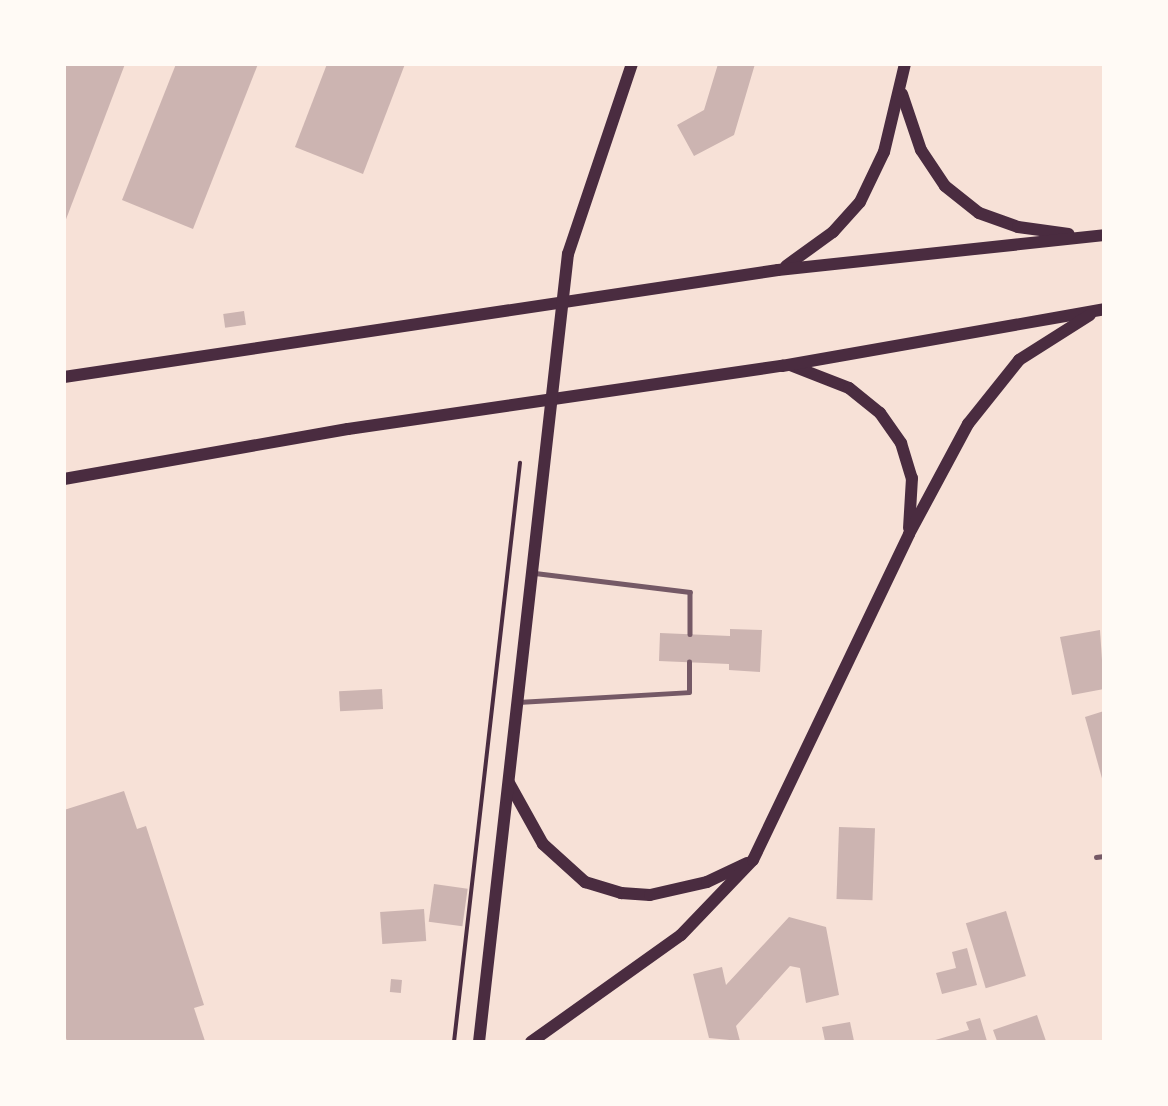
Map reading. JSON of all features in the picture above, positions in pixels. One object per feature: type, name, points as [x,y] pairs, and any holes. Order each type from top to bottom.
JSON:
[{"type":"main road","points":[[479,1041],[568,254],[632,64]]},
{"type":"main road","points":[[778,270],[833,232],[860,202],[884,152],[902,94],[906,64]]},
{"type":"main road","points":[[902,94],[921,150],[945,186],[979,213],[1018,227],[1088,237]]},
{"type":"main road","points":[[64,377],[747,274],[1104,235]]},
{"type":"main road","points":[[64,479],[348,429],[785,365],[1101,309]]},
{"type":"main road","points":[[531,1041],[681,935],[753,860],[909,534],[968,424],[998,383],[1020,360],[1101,309]]},
{"type":"main road","points":[[785,365],[849,388],[880,413],[901,443],[912,478],[909,534]]},
{"type":"main road","points":[[509,783],[543,844],[585,882],[621,893],[677,890],[753,860]]},
{"type":"lane","points":[[531,573],[690,592],[690,634]]},
{"type":"lane","points":[[518,702],[689,692],[689,662]]},
{"type":"lane","points":[[1096,857],[1104,856]]},
{"type":"path","points":[[454,1041],[520,463]]},
{"type":"building","points":[[64,64],[125,64],[65,222],[64,222]]},
{"type":"building","points":[[176,64],[258,64],[193,229],[122,200]]},
{"type":"building","points":[[327,64],[405,64],[363,174],[295,147]]},
{"type":"building","points":[[718,64],[755,64],[734,135],[694,156],[677,125],[704,110]]},
{"type":"building","points":[[244,311],[246,325],[225,328],[223,314]]},
{"type":"building","points":[[730,629],[762,630],[760,672],[729,670],[729,664],[659,661],[660,633],[730,636]]},
{"type":"building","points":[[1100,630],[1104,689],[1072,695],[1060,637]]},
{"type":"building","points":[[382,689],[383,709],[340,711],[339,691]]},
{"type":"building","points":[[1104,711],[1104,782],[1103,782],[1085,717]]},
{"type":"building","points":[[124,791],[137,829],[146,826],[204,1005],[194,1008],[205,1041],[67,1041],[64,1033],[64,810]]},
{"type":"building","points":[[839,827],[875,828],[872,900],[836,899]]},
{"type":"building","points":[[434,884],[468,889],[462,926],[429,922]]},
{"type":"building","points":[[424,909],[426,941],[382,944],[380,912]]},
{"type":"building","points":[[1006,911],[1026,976],[986,988],[966,923]]},
{"type":"building","points":[[789,917],[826,927],[839,995],[806,1003],[800,968],[790,966],[736,1026],[740,1041],[709,1038],[693,974],[722,967],[726,985]]},
{"type":"building","points":[[967,948],[977,985],[942,994],[936,973],[956,968],[952,952]]},
{"type":"building","points":[[391,979],[402,980],[401,993],[390,992]]},
{"type":"building","points":[[1037,1015],[1046,1041],[997,1041],[993,1030]]},
{"type":"building","points":[[980,1018],[987,1041],[932,1041],[969,1030],[966,1022]]},
{"type":"building","points":[[850,1022],[854,1041],[825,1041],[822,1027]]}]
